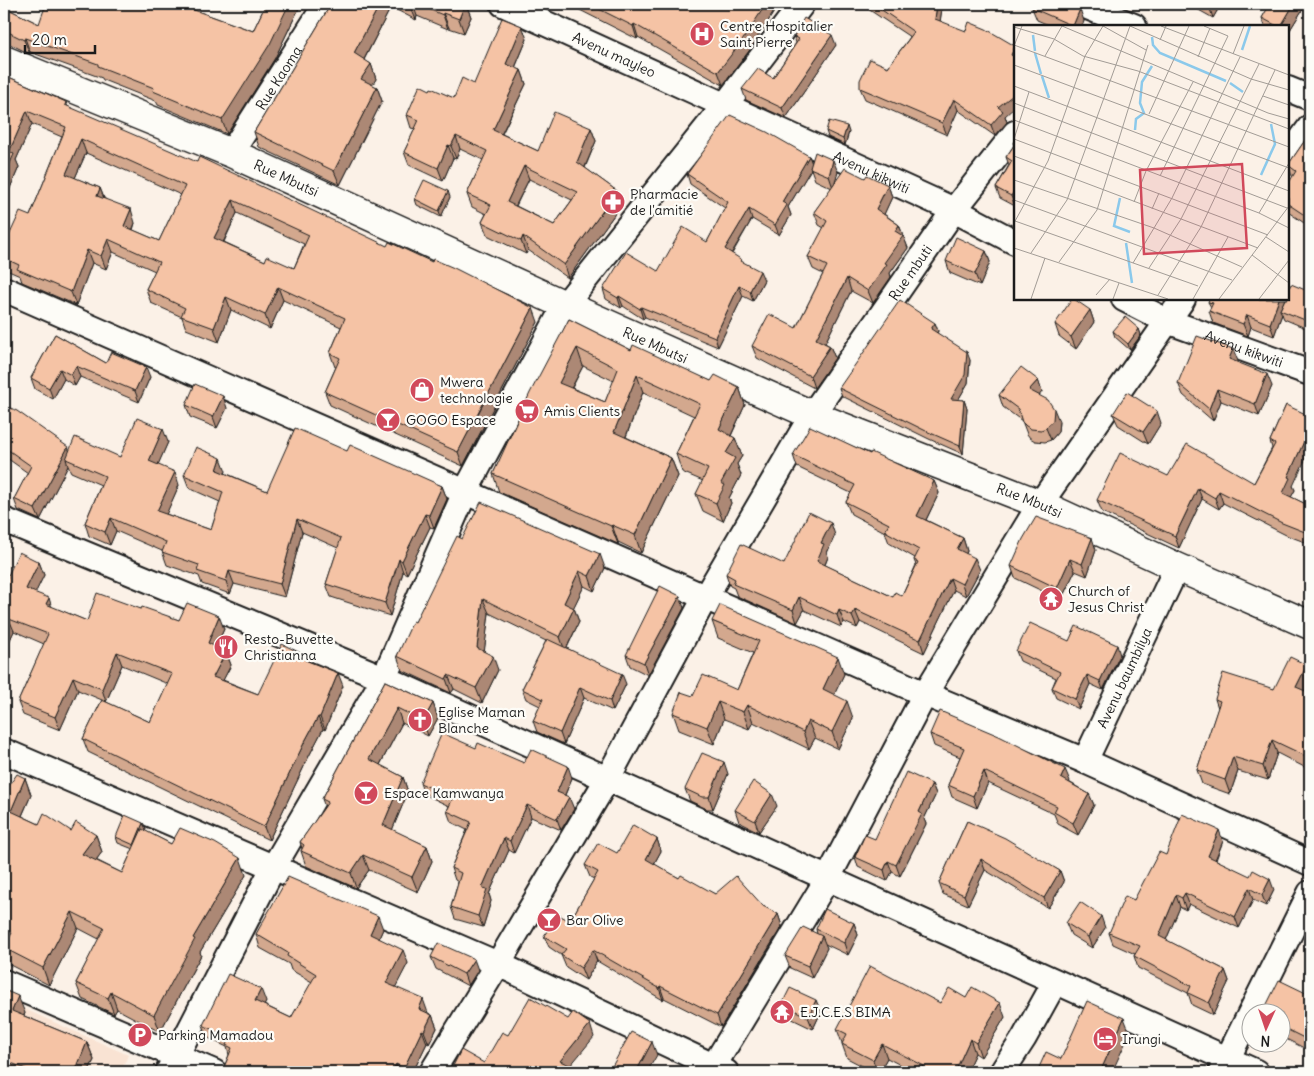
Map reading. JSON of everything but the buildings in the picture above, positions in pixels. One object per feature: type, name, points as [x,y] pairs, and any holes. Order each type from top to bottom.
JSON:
[{"type":"street","name":"Rue Kaoma","points":[[231,153],[326,4]]},
{"type":"street","name":"Avenu mayleo","points":[[503,4],[725,105]]},
{"type":"street","points":[[173,1065],[273,868],[384,678],[465,492],[565,306],[725,105],[802,4]]},
{"type":"street","points":[[1080,4],[1132,25]]},
{"type":"street","name":"Rue Mbutsi","points":[[4,60],[231,153],[565,306],[812,415],[1040,504],[1310,625]]},
{"type":"street","points":[[1289,89],[1310,98]]},
{"type":"street","name":"Avenu kikwiti","points":[[725,105],[954,210],[1014,241]]},
{"type":"street","points":[[1289,156],[1310,127]]},
{"type":"street","name":"Rue mbuti","points":[[432,1072],[608,778],[706,596],[812,415],[954,210],[1014,134]]},
{"type":"street","points":[[4,289],[706,596],[925,694],[1085,761],[1310,863]]},
{"type":"street","name":"Avenu kikwiti","points":[[1126,300],[1167,321],[1310,373]]},
{"type":"street","points":[[4,751],[498,964],[717,1071],[828,878],[925,694],[1040,504],[1182,300]]},
{"type":"street","points":[[4,520],[384,678],[1055,982],[1224,1066],[1256,1072]]},
{"type":"street","name":"Avenu baumbilya","points":[[1085,761],[1177,567]]},
{"type":"street","points":[[1224,1066],[1310,893]]},
{"type":"street","points":[[4,982],[173,1065],[214,1072]]},
{"type":"street","points":[[1002,1072],[1024,1038],[1055,982]]},
{"type":"shaded area","points":[[4,1000],[128,1055],[121,1072],[4,1072]]},
{"type":"place","name":"Centre Hospitalier Saint Pierre","points":[[702,34]]},
{"type":"place","name":"Pharmacie de l'amitié","points":[[613,202]]},
{"type":"place","name":"Mwera technologie","points":[[422,390]]},
{"type":"place","name":"Amis Clients","points":[[527,411]]},
{"type":"place","name":"GOGO Espace","points":[[388,420]]},
{"type":"place","name":"Church of Jesus Christ","points":[[1051,599]]},
{"type":"place","name":"Resto-Buvette Christianna","points":[[226,647]]},
{"type":"place","name":"Eglise Maman Blanche","points":[[420,720]]},
{"type":"place","name":"Espace Kamwanya","points":[[366,793]]},
{"type":"place","name":"Bar Olive","points":[[549,920]]},
{"type":"place","name":"E.J.C.E.S BIMA","points":[[782,1012]]},
{"type":"place","name":"Parking Mamadou","points":[[140,1035]]},
{"type":"place","name":"Irungi","points":[[1105,1039]]}]
